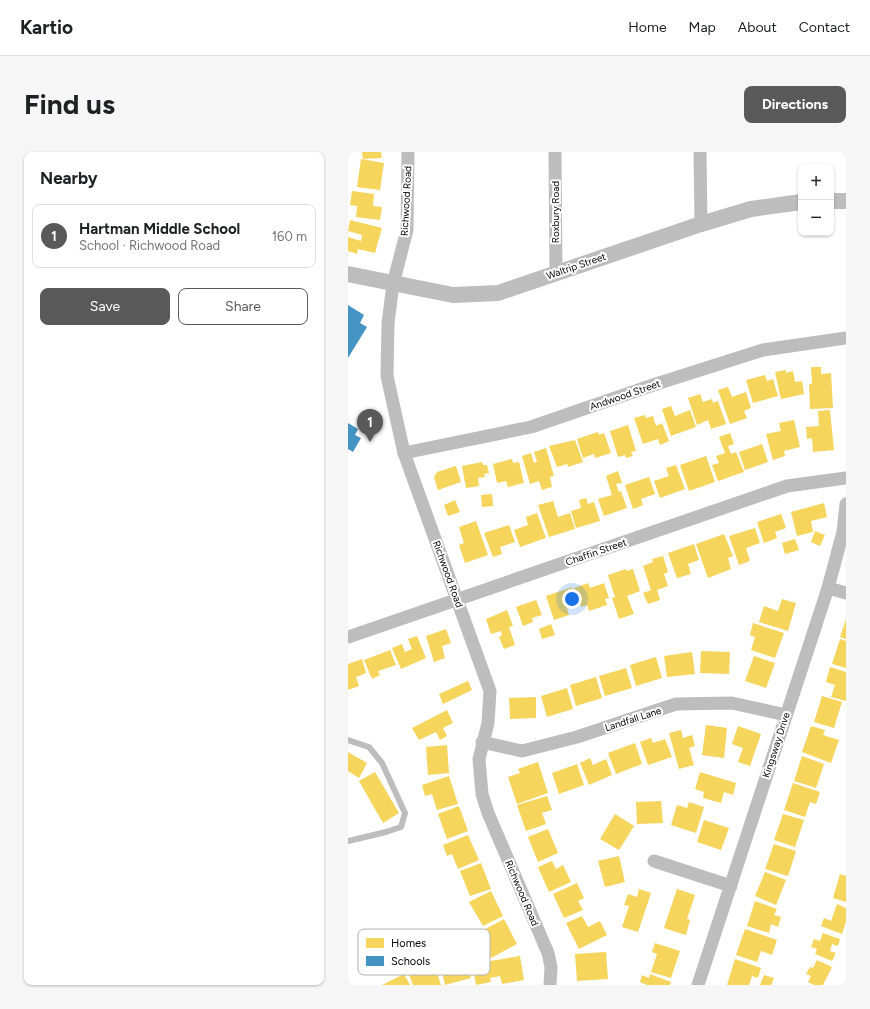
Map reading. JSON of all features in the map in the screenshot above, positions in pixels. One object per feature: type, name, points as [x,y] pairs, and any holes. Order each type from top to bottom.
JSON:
[{"type":"street","name":"Richwood Road","points":[[408,152],[407,230],[393,284],[387,336],[388,376],[404,453],[490,691],[488,723],[482,742],[479,759],[482,794],[488,813],[548,953],[551,967],[550,985]]},
{"type":"street","name":"Roxbury Road","points":[[555,152],[556,273]]},
{"type":"street","points":[[700,152],[700,224]]},
{"type":"street","points":[[834,201],[846,201]]},
{"type":"street","name":"Waltrip Street","points":[[348,274],[453,295],[498,293],[700,224],[751,209],[798,202]]},
{"type":"street","name":"Andwood Street","points":[[404,453],[531,427],[656,384],[763,350],[846,338]]},
{"type":"street","name":"Chaffin Street","points":[[348,637],[787,486],[846,478]]},
{"type":"street","name":"Kingsway Drive","points":[[698,985],[828,588],[844,532],[846,504]]},
{"type":"street","points":[[828,588],[846,593]]},
{"type":"street","name":"Landfall Lane","points":[[482,742],[522,751],[577,737],[676,704],[732,703],[786,715]]},
{"type":"street","points":[[654,861],[731,886]]},
{"type":"lane","points":[[348,740],[369,747],[382,763],[405,813],[401,827],[348,841]]},
{"type":"building: Homes","points":[[362,152],[381,152],[382,158],[363,159]]},
{"type":"building: Homes","points":[[361,159],[384,163],[380,190],[357,187]]},
{"type":"building: Homes","points":[[352,191],[374,194],[373,206],[382,207],[380,220],[356,217],[357,206],[350,205]]},
{"type":"building: Homes","points":[[350,220],[382,228],[375,253],[358,249],[357,254],[348,251],[348,237],[361,241],[362,235],[348,231]]},
{"type":"building: Homes","points":[[811,367],[821,367],[821,374],[831,373],[833,408],[810,409],[809,384],[812,384]]},
{"type":"building: Homes","points":[[786,370],[786,373],[793,371],[795,382],[802,381],[804,394],[781,399],[775,372]]},
{"type":"building: Homes","points":[[765,375],[767,381],[773,379],[778,396],[753,403],[746,380]]},
{"type":"building: Homes","points":[[728,387],[732,397],[746,392],[751,408],[744,411],[747,418],[730,424],[718,390]]},
{"type":"building: Homes","points":[[700,394],[703,402],[712,399],[713,403],[718,401],[726,424],[711,429],[708,420],[697,425],[688,398]]},
{"type":"building: Homes","points":[[671,406],[675,416],[690,410],[696,427],[671,436],[662,409]]},
{"type":"building: Homes","points":[[830,410],[834,450],[813,452],[812,438],[807,439],[806,427],[819,426],[818,411]]},
{"type":"building: Homes","points":[[645,415],[646,418],[653,416],[656,426],[662,423],[669,441],[660,445],[658,439],[643,444],[634,418]]},
{"type":"building: Homes","points":[[794,420],[800,447],[784,451],[785,456],[773,460],[766,434],[781,431],[779,423]]},
{"type":"building: Homes","points":[[628,425],[636,451],[631,452],[633,456],[626,458],[625,455],[618,457],[610,431]]},
{"type":"building: Homes","points":[[598,432],[599,435],[604,433],[611,453],[595,458],[594,454],[583,458],[577,439]]},
{"type":"building: Homes","points":[[730,433],[734,444],[728,446],[731,454],[736,452],[744,472],[718,481],[712,465],[719,463],[716,456],[725,453],[719,437]]},
{"type":"building: Homes","points":[[575,440],[583,462],[568,467],[567,464],[557,467],[549,446]]},
{"type":"building: Homes","points":[[762,444],[768,462],[745,470],[739,452]]},
{"type":"building: Homes","points":[[546,448],[554,476],[550,477],[552,487],[542,490],[539,481],[530,484],[522,456],[531,453],[534,463],[537,462],[534,452]]},
{"type":"building: Homes","points":[[706,456],[715,482],[689,491],[680,465]]},
{"type":"building: Homes","points":[[512,459],[513,463],[519,462],[524,483],[508,487],[506,481],[497,483],[493,464]]},
{"type":"building: Homes","points":[[482,462],[483,465],[487,465],[489,473],[484,474],[485,477],[478,478],[479,486],[466,488],[462,466]]},
{"type":"building: Homes","points":[[676,465],[685,489],[660,498],[654,481],[669,476],[666,468]]},
{"type":"building: Homes","points":[[456,466],[461,482],[438,490],[434,477],[437,472]]},
{"type":"building: Homes","points":[[618,471],[622,483],[616,484],[619,492],[621,491],[627,508],[604,516],[598,499],[612,495],[606,476]]},
{"type":"building: Homes","points":[[649,477],[655,494],[641,499],[643,505],[633,509],[625,485]]},
{"type":"building: Homes","points":[[492,494],[493,506],[482,507],[481,495]]},
{"type":"building: Homes","points":[[586,498],[588,504],[594,502],[600,521],[576,528],[571,511],[581,508],[579,500]]},
{"type":"building: Homes","points":[[455,500],[460,512],[448,516],[444,505]]},
{"type":"building: Homes","points":[[553,501],[558,517],[570,513],[575,529],[549,537],[538,505]]},
{"type":"building: Homes","points":[[824,503],[827,517],[811,521],[813,532],[797,536],[791,512]]},
{"type":"building: Homes","points":[[537,513],[546,538],[520,547],[514,530],[528,525],[526,517]]},
{"type":"building: Homes","points":[[781,514],[786,528],[775,532],[777,538],[764,543],[757,522]]},
{"type":"building: Homes","points":[[476,521],[488,555],[465,563],[459,545],[464,543],[459,527]]},
{"type":"building: Homes","points":[[509,525],[515,542],[500,547],[502,554],[493,557],[484,533]]},
{"type":"building: Homes","points":[[755,528],[760,543],[746,548],[750,561],[739,565],[729,536]]},
{"type":"building: Homes","points":[[815,531],[825,535],[820,546],[811,542]]},
{"type":"building: Homes","points":[[724,534],[733,556],[728,558],[731,569],[708,578],[696,544]]},
{"type":"building: Homes","points":[[795,539],[799,550],[785,554],[782,543]]},
{"type":"building: Homes","points":[[694,544],[699,560],[688,564],[691,574],[677,578],[668,553]]},
{"type":"building: Homes","points":[[663,556],[668,572],[664,574],[668,586],[657,590],[660,600],[648,604],[643,593],[651,590],[643,566],[653,562],[652,559]]},
{"type":"building: Homes","points":[[626,569],[627,571],[633,569],[640,591],[627,596],[634,614],[619,619],[612,598],[615,597],[608,575]]},
{"type":"building: Homes","points":[[588,583],[590,588],[604,583],[609,598],[605,599],[607,605],[589,611],[587,605],[581,607],[574,588]]},
{"type":"building: Homes","points":[[572,587],[577,601],[566,605],[569,615],[554,620],[546,596]]},
{"type":"building: Homes","points":[[782,599],[796,603],[788,631],[759,622],[764,606],[778,611]]},
{"type":"building: Homes","points":[[536,600],[542,615],[532,618],[533,622],[523,626],[516,607]]},
{"type":"building: Homes","points":[[507,610],[513,626],[509,627],[515,645],[504,649],[499,637],[502,635],[501,631],[491,634],[486,619]]},
{"type":"building: Homes","points":[[846,619],[846,639],[840,637]]},
{"type":"building: Homes","points":[[753,623],[784,633],[775,658],[751,650],[755,637],[750,635]]},
{"type":"building: Homes","points":[[551,624],[555,635],[542,639],[539,629]]},
{"type":"building: Homes","points":[[446,629],[451,643],[442,646],[445,658],[434,662],[426,636]]},
{"type":"building: Homes","points":[[417,636],[426,658],[401,669],[392,648],[402,644],[405,652],[412,649],[408,639]]},
{"type":"building: Homes","points":[[840,639],[846,641],[846,668],[832,664]]},
{"type":"building: Homes","points":[[390,650],[396,665],[378,671],[380,675],[372,679],[364,660]]},
{"type":"building: Homes","points":[[701,651],[730,652],[729,674],[700,673]]},
{"type":"building: Homes","points":[[692,652],[695,674],[667,677],[664,656]]},
{"type":"building: Homes","points":[[754,656],[775,663],[766,688],[745,681]]},
{"type":"building: Homes","points":[[656,657],[662,678],[636,686],[630,665]]},
{"type":"building: Homes","points":[[362,659],[366,673],[356,677],[359,686],[348,690],[348,664]]},
{"type":"building: Homes","points":[[830,667],[846,672],[846,701],[831,697],[835,685],[826,682]]},
{"type":"building: Homes","points":[[626,668],[632,688],[605,696],[599,676]]},
{"type":"building: Homes","points":[[596,677],[602,698],[576,706],[570,685]]},
{"type":"building: Homes","points":[[468,681],[472,690],[443,704],[439,694]]},
{"type":"building: Homes","points":[[567,688],[573,709],[547,717],[541,696]]},
{"type":"building: Homes","points":[[822,696],[842,702],[834,728],[814,722]]},
{"type":"building: Homes","points":[[536,697],[536,718],[510,719],[509,698]]},
{"type":"building: Homes","points":[[447,710],[453,723],[443,728],[447,736],[440,740],[436,732],[419,740],[412,728]]},
{"type":"building: Homes","points":[[706,725],[727,728],[724,758],[702,755]]},
{"type":"building: Homes","points":[[738,726],[761,734],[750,766],[738,762],[743,748],[732,744]]},
{"type":"building: Homes","points":[[811,726],[825,730],[823,735],[839,740],[831,763],[802,752]]},
{"type":"building: Homes","points":[[681,730],[683,738],[692,735],[695,746],[689,748],[694,765],[679,769],[669,733]]},
{"type":"building: Homes","points":[[651,738],[653,743],[665,739],[672,757],[648,765],[640,742]]},
{"type":"building: Homes","points":[[635,743],[642,764],[616,774],[608,753]]},
{"type":"building: Homes","points":[[447,745],[449,773],[428,775],[426,747]]},
{"type":"building: Homes","points":[[348,752],[367,763],[359,778],[348,771]]},
{"type":"building: Homes","points":[[802,756],[824,764],[816,788],[794,781]]},
{"type":"building: Homes","points":[[590,758],[593,765],[606,759],[612,775],[589,785],[580,763]]},
{"type":"building: Homes","points":[[538,762],[548,793],[517,804],[508,777],[520,773],[518,769]]},
{"type":"building: Homes","points":[[577,764],[584,785],[559,794],[552,773]]},
{"type":"building: Homes","points":[[375,772],[399,813],[383,823],[359,781]]},
{"type":"building: Homes","points":[[700,772],[736,783],[733,795],[724,792],[721,803],[703,798],[704,792],[695,789]]},
{"type":"building: Homes","points":[[449,776],[458,804],[437,810],[432,794],[425,796],[422,785]]},
{"type":"building: Homes","points":[[793,783],[820,792],[816,804],[810,802],[805,817],[784,810]]},
{"type":"building: Homes","points":[[547,796],[552,810],[542,813],[546,824],[526,831],[517,805]]},
{"type":"building: Homes","points":[[661,801],[663,823],[637,824],[636,802]]},
{"type":"building: Homes","points":[[689,802],[704,807],[696,833],[671,825],[677,805],[687,808]]},
{"type":"building: Homes","points":[[459,806],[468,831],[447,839],[438,814]]},
{"type":"building: Homes","points":[[615,814],[634,826],[619,850],[600,839]]},
{"type":"building: Homes","points":[[783,814],[804,820],[795,847],[774,840]]},
{"type":"building: Homes","points":[[704,820],[729,828],[721,850],[697,842]]},
{"type":"building: Homes","points":[[548,829],[558,853],[538,862],[528,837]]},
{"type":"building: Homes","points":[[468,835],[479,860],[458,869],[452,854],[447,856],[443,845]]},
{"type":"building: Homes","points":[[774,844],[796,851],[788,876],[765,869]]},
{"type":"building: Homes","points":[[619,856],[625,882],[605,887],[598,861]]},
{"type":"building: Homes","points":[[552,861],[556,869],[563,865],[571,882],[549,892],[538,867]]},
{"type":"building: Homes","points":[[481,863],[491,889],[470,896],[460,871]]},
{"type":"building: Homes","points":[[765,872],[786,880],[776,905],[755,896]]},
{"type":"building: Homes","points":[[840,874],[846,876],[846,902],[833,898]]},
{"type":"building: Homes","points":[[577,883],[584,898],[578,901],[583,910],[564,918],[553,894]]},
{"type":"building: Homes","points":[[639,889],[651,893],[638,932],[622,927],[629,906],[624,905],[628,894],[637,897]]},
{"type":"building: Homes","points":[[677,889],[695,895],[687,919],[690,920],[686,935],[664,928]]},
{"type":"building: Homes","points":[[491,891],[503,916],[483,926],[469,902]]},
{"type":"building: Homes","points":[[755,901],[777,909],[774,915],[781,917],[778,927],[771,924],[769,933],[747,926]]},
{"type":"building: Homes","points":[[837,904],[846,908],[846,922],[842,934],[821,926],[824,918],[831,921]]},
{"type":"building: Homes","points":[[582,916],[588,927],[600,921],[607,935],[579,949],[566,923]]},
{"type":"building: Homes","points":[[504,919],[517,944],[491,958],[490,929],[485,929]]},
{"type":"building: Homes","points":[[745,929],[777,940],[772,955],[761,951],[757,962],[736,955]]},
{"type":"building: Homes","points":[[823,933],[840,939],[838,946],[832,944],[830,951],[836,953],[832,961],[815,954],[817,949],[811,947],[814,939],[820,941]]},
{"type":"building: Homes","points":[[655,943],[680,951],[671,978],[651,972],[657,954],[652,952]]},
{"type":"building: Homes","points":[[606,952],[608,979],[577,981],[575,954]]},
{"type":"building: Homes","points":[[520,956],[524,980],[502,984],[500,976],[490,978],[491,982],[476,985],[474,975],[490,975],[490,961]]},
{"type":"building: Homes","points":[[735,959],[761,968],[758,978],[752,976],[749,985],[727,985]]},
{"type":"building: Homes","points":[[817,960],[832,967],[823,985],[814,985],[808,982],[811,976],[806,974],[810,967],[813,968]]},
{"type":"building: Homes","points":[[650,974],[671,982],[670,985],[647,985],[640,982],[642,975],[649,978]]},
{"type":"building: Homes","points":[[405,975],[410,985],[382,985]]},
{"type":"building: Homes","points":[[409,975],[438,975],[441,985],[413,985]]},
{"type":"building: Homes","points":[[443,975],[470,975],[471,978],[445,985]]},
{"type":"building: Homes","points":[[764,975],[774,978],[771,985],[760,985]]},
{"type":"building: Schools","points":[[348,305],[364,315],[360,323],[367,327],[348,358]]},
{"type":"building: Schools","points":[[348,423],[358,429],[355,435],[361,438],[353,452],[348,449]]},
{"type":"place","name":"Hartman Middle School","points":[[370,442]]}]
